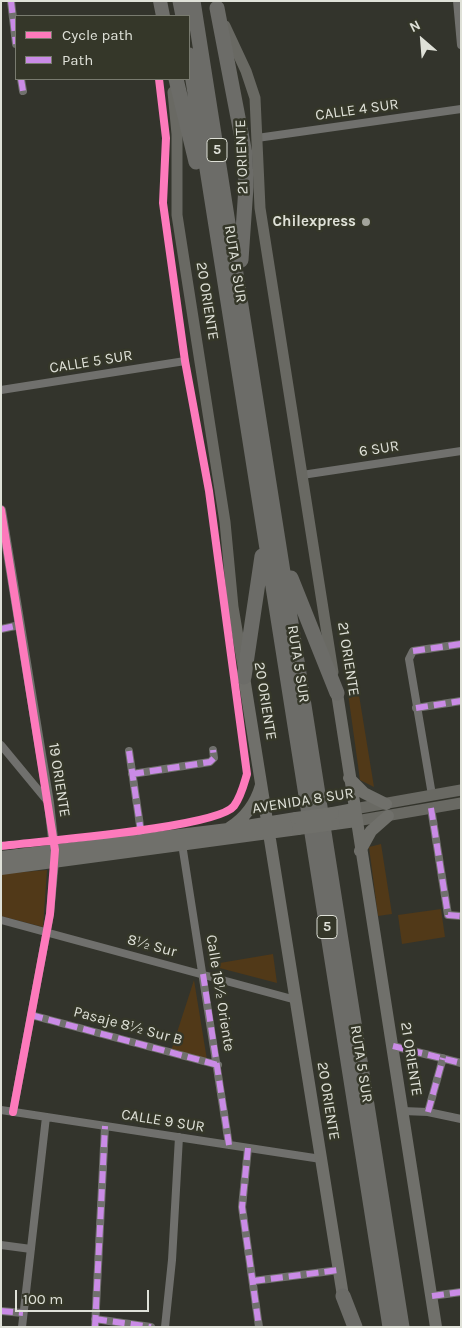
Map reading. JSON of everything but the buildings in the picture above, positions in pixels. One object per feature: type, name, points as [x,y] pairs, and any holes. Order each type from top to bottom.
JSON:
[{"type":"highway","points":[[160,1],[163,15]]},
{"type":"highway","points":[[180,1],[183,15]]},
{"type":"highway","name":"RUTA 5 SUR","points":[[193,1],[402,1327]]},
{"type":"highway","points":[[216,5],[245,160],[246,187],[240,299]]},
{"type":"highway","name":"RUTA 5 SUR","points":[[190,62],[390,1327]]},
{"type":"highway","points":[[176,80],[201,184],[216,232]]},
{"type":"highway","points":[[244,678],[247,648],[260,579],[264,527]]},
{"type":"highway","points":[[278,541],[296,592],[337,692]]},
{"type":"highway","points":[[343,1296],[355,1327]]},
{"type":"main road","name":"21 ORIENTE","points":[[216,5],[250,80],[256,107],[260,208],[436,1327]]},
{"type":"main road","name":"20 ORIENTE","points":[[171,80],[177,134],[177,215],[225,522],[244,678],[343,1296]]},
{"type":"main road","points":[[349,778],[364,793],[387,810],[371,830],[360,851]]},
{"type":"main road","points":[[228,829],[244,817],[252,806],[261,785]]},
{"type":"main road","name":"AVENIDA 8 SUR","points":[[387,810],[432,795],[461,790]]},
{"type":"main road","name":"AVENIDA 8 SUR","points":[[1,857],[55,856],[182,844],[268,828],[387,810],[431,808],[461,803]]},
{"type":"main road","name":"AVENIDA 8 SUR","points":[[1,869],[142,839],[228,829],[268,828]]},
{"type":"street","points":[[11,1],[15,35]]},
{"type":"street","points":[[457,1],[461,44]]},
{"type":"street","points":[[21,80],[23,91]]},
{"type":"street","name":"CALLE 4 SUR","points":[[257,138],[461,109]]},
{"type":"street","name":"CALLE 5 SUR","points":[[1,390],[185,361]]},
{"type":"street","name":"6 SUR","points":[[302,475],[461,450]]},
{"type":"street","name":"19 ORIENTE","points":[[1,510],[49,803],[55,856],[47,932],[13,1112]]},
{"type":"street","points":[[1,629],[20,625]]},
{"type":"street","points":[[432,795],[409,659],[414,651],[461,644]]},
{"type":"street","points":[[416,708],[461,701]]},
{"type":"street","points":[[1,745],[49,803]]},
{"type":"street","points":[[132,774],[210,762],[214,758],[213,750]]},
{"type":"street","points":[[129,751],[142,839]]},
{"type":"street","points":[[431,808],[449,917],[461,916]]},
{"type":"street","name":"Calle 19½ Oriente","points":[[182,844],[229,1145]]},
{"type":"street","name":"8½ Sur","points":[[1,920],[296,1000]]},
{"type":"street","name":"Pasaje 8½ Sur B","points":[[31,1015],[218,1065]]},
{"type":"street","points":[[392,1046],[461,1063]]},
{"type":"street","points":[[428,1112],[443,1058]]},
{"type":"street","name":"CALLE 9 SUR","points":[[1,1110],[321,1159]]},
{"type":"street","points":[[403,1111],[428,1112],[461,1119]]},
{"type":"street","points":[[22,1327],[46,1117]]},
{"type":"street","points":[[105,1126],[95,1323],[151,1327]]},
{"type":"street","points":[[165,1327],[172,1260],[179,1138]]},
{"type":"street","points":[[248,1148],[242,1207],[259,1327]]},
{"type":"street","points":[[1,1245],[31,1249]]},
{"type":"street","points":[[253,1281],[339,1270]]},
{"type":"street","points":[[432,1296],[461,1292]]},
{"type":"street","name":"20 ORIENTE","points":[[343,1296],[348,1327]]},
{"type":"street","points":[[1,1311],[23,1313]]},
{"type":"shaded area","points":[[352,652],[374,787],[360,780],[343,657]]},
{"type":"shaded area","points":[[381,844],[392,914],[378,916],[369,847]]},
{"type":"shaded area","points":[[47,870],[43,927],[1,916],[1,874]]},
{"type":"shaded area","points":[[441,909],[445,937],[402,944],[398,915]]},
{"type":"shaded area","points":[[273,954],[277,983],[208,965]]},
{"type":"shaded area","points":[[194,980],[207,1060],[171,1051]]},
{"type":"marked path","points":[[11,1],[15,35]]},
{"type":"marked path","points":[[21,80],[23,91]]},
{"type":"marked path","points":[[1,629],[20,625]]},
{"type":"marked path","points":[[413,651],[461,644]]},
{"type":"marked path","points":[[416,708],[461,701]]},
{"type":"marked path","points":[[132,774],[210,762],[214,758],[213,750]]},
{"type":"marked path","points":[[129,751],[142,839]]},
{"type":"marked path","points":[[431,808],[448,915],[461,916]]},
{"type":"marked path","points":[[203,974],[229,1145]]},
{"type":"marked path","points":[[31,1015],[218,1065]]},
{"type":"marked path","points":[[393,1046],[461,1063]]},
{"type":"marked path","points":[[428,1112],[443,1058]]},
{"type":"marked path","points":[[95,1327],[105,1126]]},
{"type":"marked path","points":[[248,1148],[242,1207],[259,1327]]},
{"type":"marked path","points":[[253,1281],[339,1270]]},
{"type":"marked path","points":[[432,1296],[461,1292]]},
{"type":"marked path","points":[[1,1311],[23,1313]]},
{"type":"marked path","points":[[95,1319],[151,1327]]},
{"type":"cycle path","points":[[1,846],[163,827],[221,814],[234,806],[247,774],[209,491],[185,361],[163,203],[166,138],[159,80]]},
{"type":"cycle path","points":[[1,510],[55,850],[50,914],[13,1112]]},
{"type":"place","name":"Chilexpress","points":[[366,222]]}]
